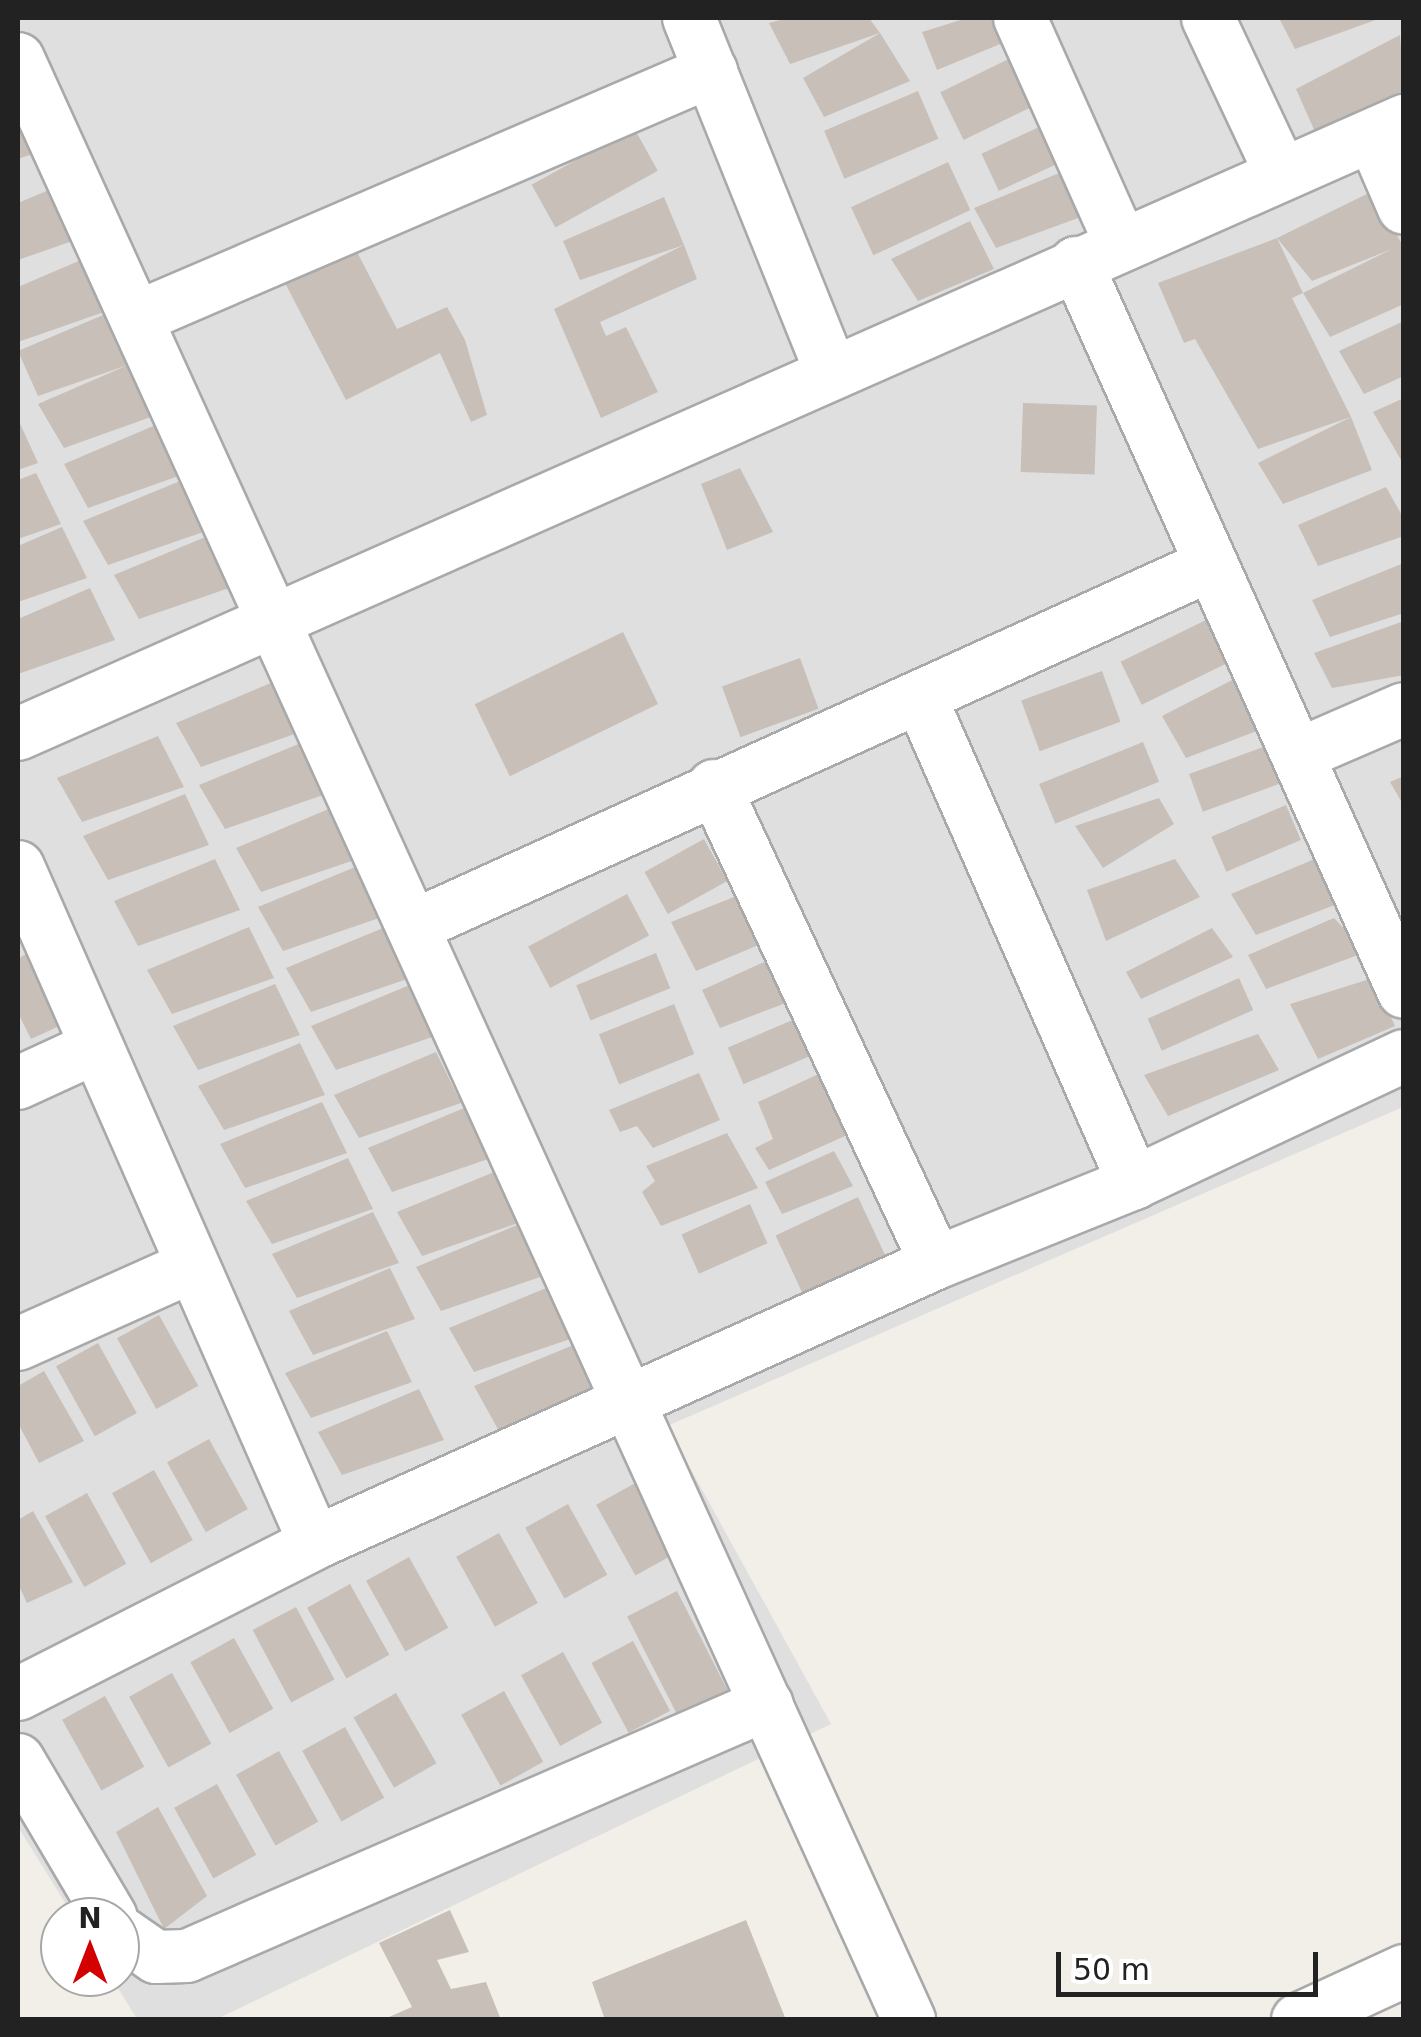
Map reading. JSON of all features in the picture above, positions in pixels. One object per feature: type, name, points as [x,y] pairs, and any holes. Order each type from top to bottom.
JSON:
[{"type":"street","points":[[690,18],[830,370]]},
{"type":"street","points":[[1020,18],[1208,566],[1300,754],[1404,992]]},
{"type":"street","points":[[1208,18],[1280,172]]},
{"type":"street","points":[[18,59],[909,2020]]},
{"type":"street","points":[[136,318],[711,71]]},
{"type":"street","points":[[18,734],[274,623],[830,370],[1280,172],[1388,129],[1404,208]]},
{"type":"street","points":[[414,926],[714,786],[921,700],[1208,566]]},
{"type":"street","points":[[921,700],[1134,1182]]},
{"type":"street","points":[[1300,754],[1404,708]]},
{"type":"street","points":[[714,786],[936,1264]]},
{"type":"street","points":[[18,866],[94,1048],[316,1544]]},
{"type":"street","points":[[18,1083],[94,1048]]},
{"type":"street","points":[[18,1694],[316,1544],[936,1264],[1134,1182],[1404,1056]]},
{"type":"street","points":[[18,1344],[192,1266]]},
{"type":"street","points":[[140,1949],[156,1957],[188,1956],[767,1704]]},
{"type":"street","points":[[18,1760],[99,1897]]},
{"type":"street","points":[[1298,2020],[1404,1970]]},
{"type":"shaded area","points":[[18,18],[1403,18],[1403,1107],[667,1426],[831,1724],[217,2019],[137,2019],[123,1997],[140,1997],[140,1897],[62,1897],[18,1827]]},
{"type":"building","points":[[788,18],[869,18],[880,33],[790,64],[769,23]]},
{"type":"building","points":[[967,18],[996,18],[1010,40],[937,70],[922,32]]},
{"type":"building","points":[[1279,18],[1381,18],[1295,49]]},
{"type":"building","points":[[880,33],[910,81],[824,117],[803,78]]},
{"type":"building","points":[[1400,35],[1404,92],[1316,134],[1296,89]]},
{"type":"building","points":[[1023,52],[1046,100],[964,140],[940,92]]},
{"type":"building","points":[[918,91],[938,139],[844,179],[824,131]]},
{"type":"building","points":[[18,95],[44,150],[18,159]]},
{"type":"building","points":[[1054,120],[1071,157],[999,191],[981,154]]},
{"type":"building","points":[[634,128],[658,171],[555,228],[532,185]]},
{"type":"building","points":[[948,162],[970,210],[873,255],[851,207]]},
{"type":"building","points":[[1069,169],[1089,214],[996,248],[974,208]]},
{"type":"building","points":[[56,187],[81,238],[18,260],[18,203]]},
{"type":"building","points":[[1373,191],[1404,248],[1404,304],[1330,337],[1303,293],[1392,249],[1312,281],[1277,238]]},
{"type":"building","points":[[664,197],[684,245],[580,280],[563,241]]},
{"type":"building","points":[[970,221],[994,269],[918,301],[891,259]]},
{"type":"building","points":[[1277,238],[1303,293],[1292,298],[1351,417],[1258,449],[1195,339],[1184,343],[1158,283]]},
{"type":"building","points":[[684,245],[697,279],[600,322],[606,336],[626,327],[658,392],[601,418],[554,309]]},
{"type":"building","points":[[357,252],[397,329],[447,307],[465,340],[487,415],[471,422],[440,353],[346,400],[285,283]]},
{"type":"building","points":[[81,260],[107,311],[18,342],[18,287]]},
{"type":"building","points":[[115,310],[165,412],[64,448],[38,404],[128,365],[38,396],[18,351]]},
{"type":"building","points":[[1404,321],[1404,376],[1364,394],[1339,351]]},
{"type":"building","points":[[1404,398],[1404,465],[1373,412]]},
{"type":"building","points":[[1023,403],[1097,406],[1095,475],[1021,472]]},
{"type":"building","points":[[1351,417],[1372,470],[1283,504],[1258,463]]},
{"type":"building","points":[[18,419],[38,463],[18,470]]},
{"type":"building","points":[[165,421],[190,472],[88,508],[64,464]]},
{"type":"building","points":[[740,468],[773,532],[727,550],[701,484]]},
{"type":"building","points":[[36,473],[61,524],[18,539],[18,480]]},
{"type":"building","points":[[185,479],[209,530],[108,565],[83,521]]},
{"type":"building","points":[[1386,487],[1404,519],[1404,536],[1318,566],[1298,525]]},
{"type":"building","points":[[62,527],[87,578],[18,602],[18,546]]},
{"type":"building","points":[[215,533],[241,584],[139,619],[114,575]]},
{"type":"building","points":[[1404,563],[1404,613],[1330,637],[1312,600]]},
{"type":"building","points":[[90,588],[115,640],[18,674],[18,619]]},
{"type":"building","points":[[1206,620],[1227,663],[1142,705],[1121,662]]},
{"type":"building","points":[[1404,621],[1404,675],[1332,688],[1314,653]]},
{"type":"building","points":[[623,632],[658,704],[510,776],[475,704]]},
{"type":"building","points":[[800,658],[818,709],[740,737],[722,686]]},
{"type":"building","points":[[1102,671],[1120,722],[1040,751],[1021,700]]},
{"type":"building","points":[[1238,677],[1267,727],[1186,758],[1162,716]]},
{"type":"building","points":[[278,680],[303,731],[201,767],[176,723]]},
{"type":"building","points":[[158,736],[184,787],[82,822],[57,778]]},
{"type":"building","points":[[1143,742],[1159,782],[1055,824],[1039,784]]},
{"type":"building","points":[[301,743],[326,794],[225,829],[199,785]]},
{"type":"building","points":[[1269,745],[1283,783],[1203,812],[1189,774]]},
{"type":"building","points":[[1404,776],[1404,806],[1390,782]]},
{"type":"building","points":[[185,794],[209,845],[108,880],[83,836]]},
{"type":"building","points":[[1159,798],[1174,824],[1103,868],[1075,826]]},
{"type":"building","points":[[338,805],[363,857],[261,892],[236,848]]},
{"type":"building","points":[[1286,805],[1301,840],[1226,872],[1211,837]]},
{"type":"building","points":[[704,839],[727,881],[668,914],[645,872]]},
{"type":"building","points":[[1317,858],[1340,903],[1256,935],[1231,894]]},
{"type":"building","points":[[215,859],[240,910],[138,946],[114,901]]},
{"type":"building","points":[[1175,859],[1200,897],[1106,941],[1087,890]]},
{"type":"building","points":[[360,865],[385,916],[283,951],[258,907]]},
{"type":"building","points":[[627,894],[649,935],[550,988],[528,947]]},
{"type":"building","points":[[734,897],[761,944],[696,971],[671,922]]},
{"type":"building","points":[[1334,918],[1366,952],[1266,989],[1248,955]]},
{"type":"building","points":[[388,926],[413,977],[311,1012],[286,968]]},
{"type":"building","points":[[249,927],[274,978],[172,1014],[147,970]]},
{"type":"building","points":[[1212,928],[1233,957],[1141,999],[1126,972]]},
{"type":"building","points":[[37,947],[77,1018],[31,1039],[18,1013],[18,959]]},
{"type":"building","points":[[656,953],[670,988],[590,1020],[576,985]]},
{"type":"building","points":[[764,962],[786,1003],[720,1028],[702,990]]},
{"type":"building","points":[[1239,978],[1253,1010],[1162,1051],[1148,1019]]},
{"type":"building","points":[[1373,978],[1395,1026],[1318,1059],[1290,1004]]},
{"type":"building","points":[[275,984],[300,1035],[198,1070],[173,1026]]},
{"type":"building","points":[[412,984],[438,1035],[336,1070],[311,1026]]},
{"type":"building","points":[[674,1004],[694,1054],[619,1084],[599,1034]]},
{"type":"building","points":[[795,1019],[811,1056],[743,1084],[728,1048]]},
{"type":"building","points":[[1258,1034],[1279,1070],[1168,1116],[1144,1075]]},
{"type":"building","points":[[300,1043],[325,1095],[224,1130],[198,1086]]},
{"type":"building","points":[[436,1052],[461,1103],[359,1138],[334,1095]]},
{"type":"building","points":[[823,1072],[854,1132],[769,1170],[755,1148],[773,1139],[758,1102]]},
{"type":"building","points":[[699,1073],[720,1120],[653,1148],[637,1126],[620,1132],[609,1110]]},
{"type":"building","points":[[322,1102],[347,1153],[245,1188],[220,1144]]},
{"type":"building","points":[[469,1106],[494,1157],[392,1192],[368,1148]]},
{"type":"building","points":[[727,1133],[758,1188],[661,1226],[642,1192],[655,1181],[646,1166]]},
{"type":"building","points":[[834,1151],[853,1186],[782,1214],[765,1182]]},
{"type":"building","points":[[348,1158],[373,1209],[272,1244],[246,1201]]},
{"type":"building","points":[[499,1170],[524,1221],[422,1256],[397,1212]]},
{"type":"building","points":[[858,1197],[885,1256],[803,1294],[776,1235]]},
{"type":"building","points":[[750,1204],[767,1243],[699,1274],[681,1235]]},
{"type":"building","points":[[373,1212],[399,1263],[297,1298],[272,1254]]},
{"type":"building","points":[[517,1225],[543,1276],[441,1311],[416,1267]]},
{"type":"building","points":[[390,1268],[415,1319],[313,1355],[289,1311]]},
{"type":"building","points":[[551,1286],[576,1337],[474,1372],[449,1328]]},
{"type":"building","points":[[159,1315],[198,1386],[156,1409],[117,1338]]},
{"type":"building","points":[[387,1331],[412,1382],[311,1418],[285,1373]]},
{"type":"building","points":[[98,1343],[137,1413],[95,1436],[56,1366]]},
{"type":"building","points":[[576,1344],[601,1395],[499,1431],[474,1386]]},
{"type":"building","points":[[44,1371],[84,1441],[39,1463],[18,1423],[18,1386]]},
{"type":"building","points":[[419,1389],[444,1440],[342,1475],[318,1432]]},
{"type":"building","points":[[209,1439],[248,1509],[206,1532],[167,1462]]},
{"type":"building","points":[[154,1470],[193,1540],[151,1563],[112,1493]]},
{"type":"building","points":[[639,1481],[678,1552],[635,1576],[596,1505]]},
{"type":"building","points":[[87,1493],[126,1564],[84,1587],[45,1516]]},
{"type":"building","points":[[568,1504],[607,1575],[564,1599],[525,1528]]},
{"type":"building","points":[[33,1511],[73,1582],[27,1603],[18,1584],[18,1520]]},
{"type":"building","points":[[499,1533],[538,1603],[495,1627],[456,1557]]},
{"type":"building","points":[[409,1557],[448,1628],[405,1652],[366,1581]]},
{"type":"building","points":[[350,1584],[389,1655],[346,1679],[307,1608]]},
{"type":"building","points":[[677,1591],[727,1690],[677,1715],[627,1616]]},
{"type":"building","points":[[296,1607],[334,1679],[291,1702],[253,1630]]},
{"type":"building","points":[[234,1638],[273,1709],[230,1733],[190,1662]]},
{"type":"building","points":[[633,1641],[670,1711],[629,1733],[592,1663]]},
{"type":"building","points":[[563,1652],[602,1723],[560,1746],[521,1675]]},
{"type":"building","points":[[172,1673],[211,1744],[168,1768],[129,1697]]},
{"type":"building","points":[[504,1691],[543,1762],[500,1786],[461,1715]]},
{"type":"building","points":[[396,1693],[436,1763],[394,1788],[354,1718]]},
{"type":"building","points":[[105,1696],[144,1767],[101,1791],[62,1720]]},
{"type":"building","points":[[345,1727],[384,1798],[341,1822],[302,1751]]},
{"type":"building","points":[[279,1751],[318,1822],[275,1846],[236,1775]]},
{"type":"building","points":[[217,1784],[256,1855],[213,1879],[174,1808]]},
{"type":"building","points":[[158,1807],[207,1896],[164,1929],[116,1832]]},
{"type":"building","points":[[450,1910],[469,1952],[437,1960],[451,1989],[486,1982],[501,2020],[382,2020],[412,2007],[379,1943]]},
{"type":"building","points":[[746,1920],[786,2020],[605,2020],[592,1982]]}]
